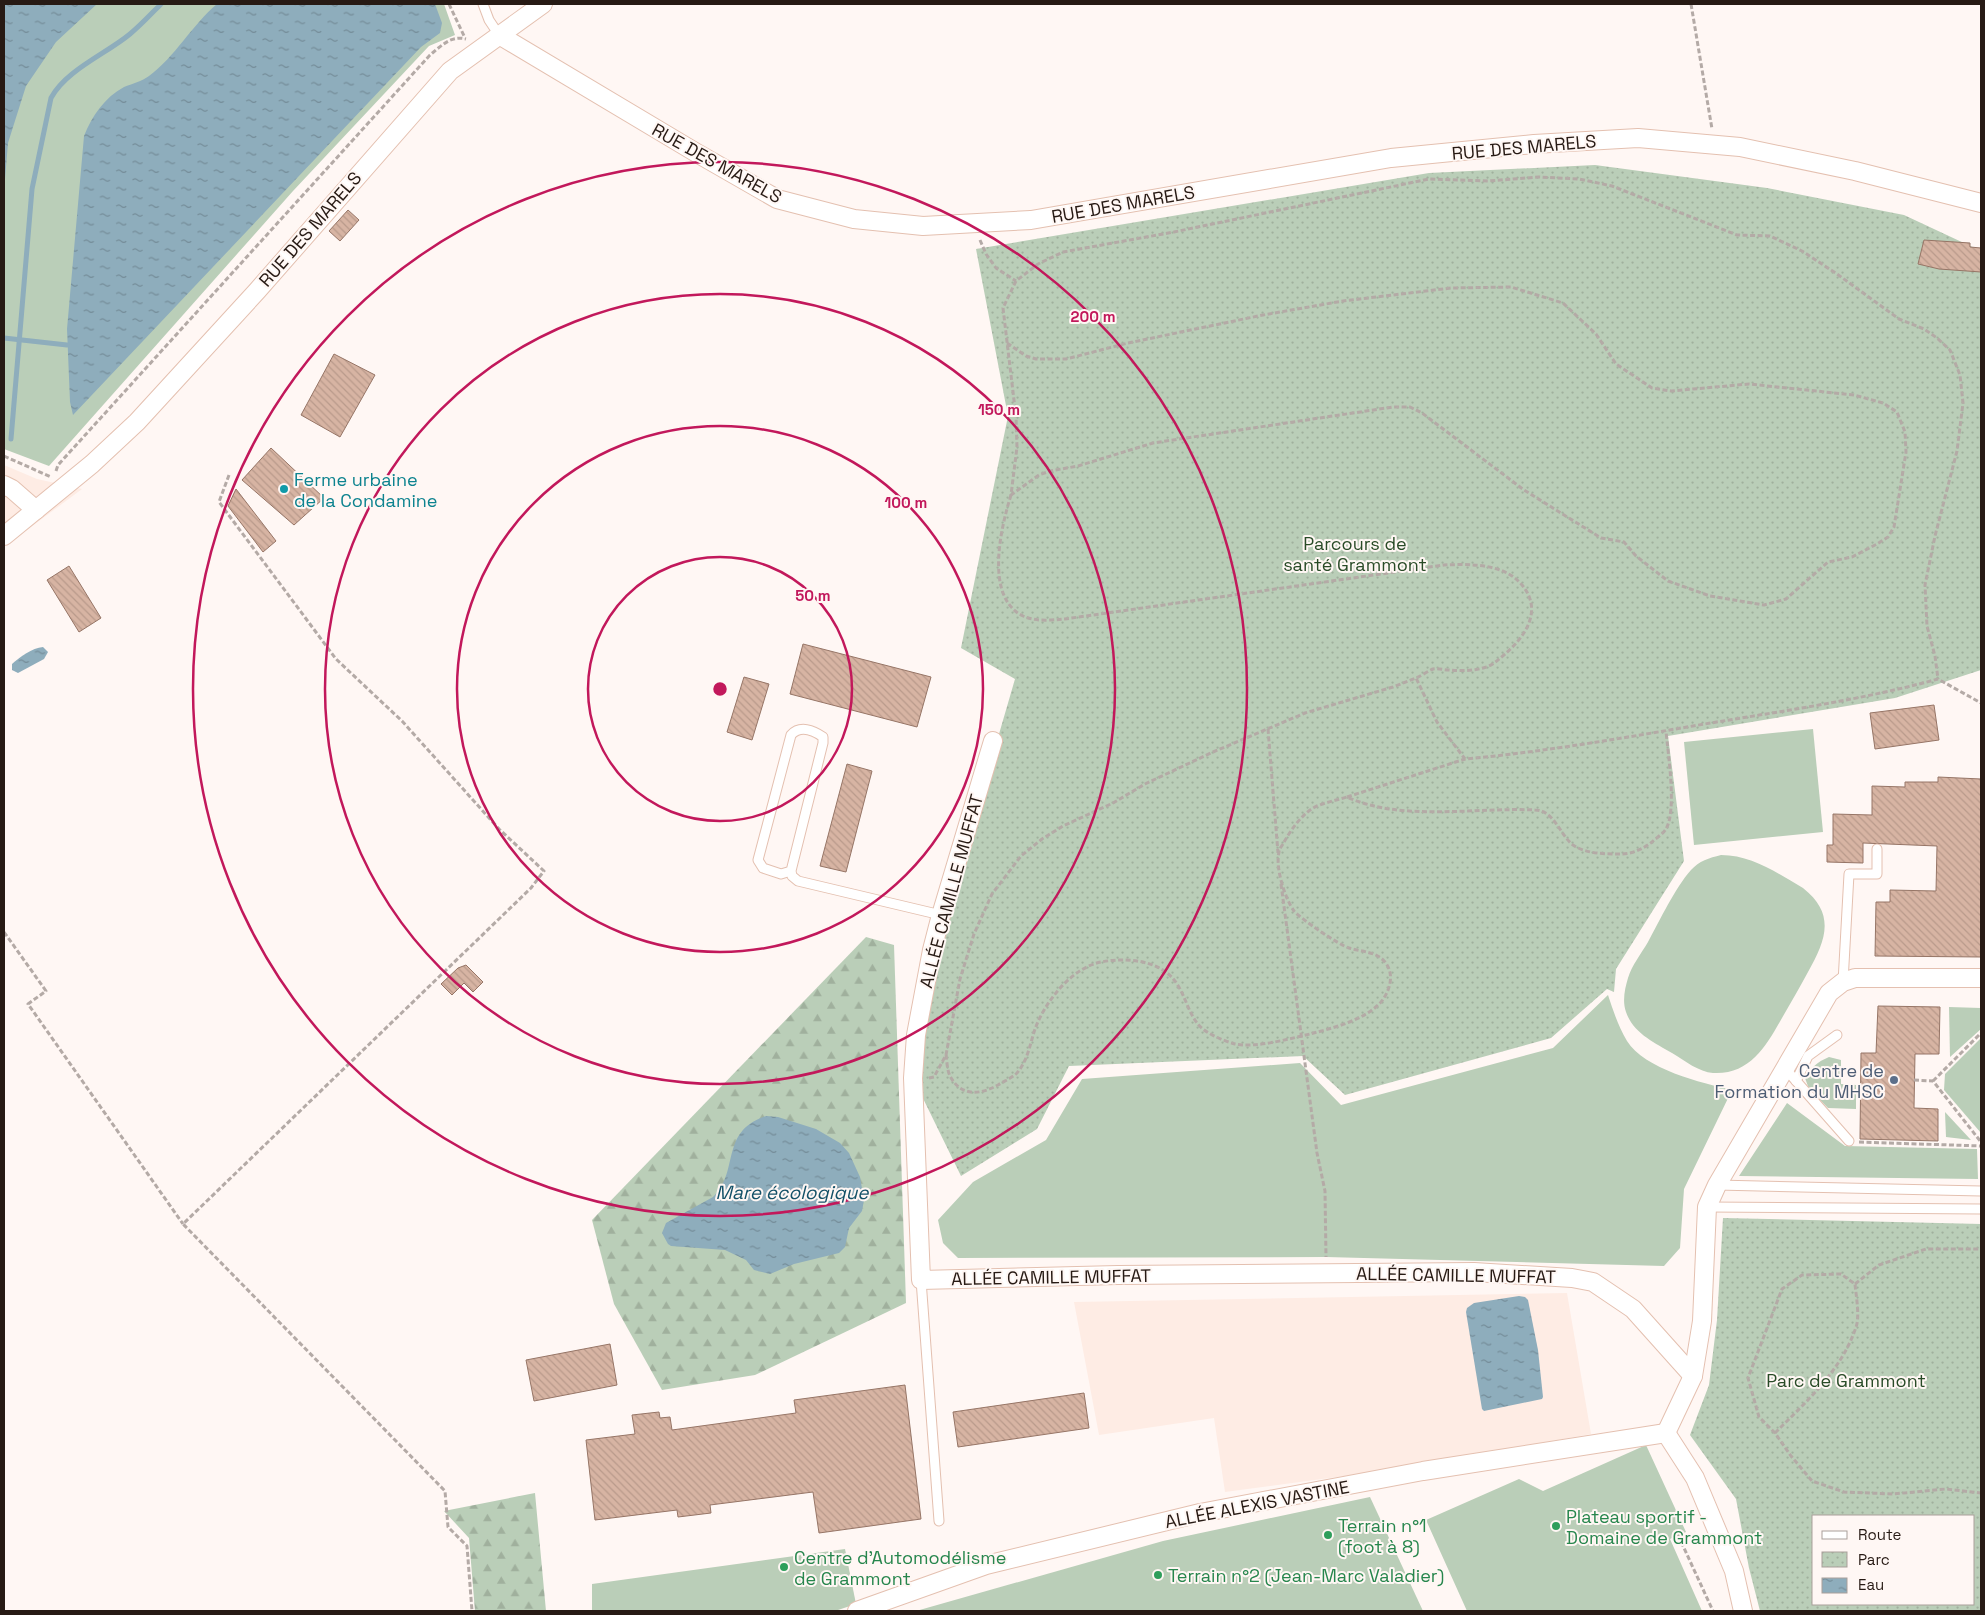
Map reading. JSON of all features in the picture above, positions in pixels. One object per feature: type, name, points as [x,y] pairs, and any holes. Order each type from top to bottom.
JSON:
[{"type":"street","points":[[499,35],[543,4]]},
{"type":"street","name":"RUE DES MARELS","points":[[4,536],[92,464],[138,422],[257,291],[450,72],[499,35],[777,199],[854,219],[923,226],[1031,220],[1391,158],[1534,144],[1638,138],[1740,147],[1855,171],[1981,203]]},
{"type":"street","points":[[4,485],[12,489],[36,510]]},
{"type":"street","name":"ALLÉE CAMILLE MUFFAT","points":[[993,741],[941,915],[932,950],[916,1034],[913,1078],[921,1280],[1118,1275],[1474,1272],[1572,1278],[1593,1282],[1633,1309],[1693,1376]]},
{"type":"street","points":[[1743,1611],[1734,1571],[1694,1478],[1666,1433],[1693,1376],[1702,1320],[1707,1206],[1717,1186],[1789,1076],[1829,993],[1843,982],[1855,978],[1981,978]]},
{"type":"street","name":"ALLÉE ALEXIS VASTINE","points":[[857,1611],[986,1564],[1200,1514],[1422,1471],[1666,1433]]},
{"type":"lane","points":[[483,4],[489,20],[499,35]]},
{"type":"lane","points":[[791,871],[782,874],[763,868],[758,860],[792,734],[795,730],[803,728],[823,737],[823,743],[791,871],[792,876],[798,881],[941,915]]},
{"type":"lane","points":[[1843,982],[1848,874],[1877,874],[1877,849]]},
{"type":"lane","points":[[1837,1035],[1808,1056],[1789,1076],[1848,1142]]},
{"type":"lane","points":[[1717,1186],[1981,1191]]},
{"type":"lane","points":[[1707,1206],[1981,1209]]},
{"type":"lane","points":[[921,1280],[939,1521]]},
{"type":"path","points":[[449,4],[465,38]]},
{"type":"path","points":[[1691,4],[1712,126]]},
{"type":"path","points":[[4,456],[53,478],[58,465],[430,55],[445,42],[458,38],[465,38],[473,43]]},
{"type":"path","points":[[913,1078],[934,1077],[946,1055],[960,979],[974,934],[992,894],[1021,856],[1042,839],[1063,826],[1113,803],[1145,784],[1305,713],[1393,687],[1434,669],[1463,671],[1484,668],[1494,664],[1518,643],[1530,622],[1532,607],[1529,593],[1517,579],[1502,570],[1462,564],[1065,619],[1034,619],[1023,616],[1009,605],[1001,587],[1000,540],[1003,520],[1011,494],[1017,447],[1016,417],[1003,308],[1016,281],[1038,264],[1063,252],[1174,232],[1429,180],[1488,181],[1539,177],[1579,179],[1612,186],[1738,235],[1770,236],[1809,256],[1899,319],[1924,329],[1937,338],[1950,350],[1960,375],[1963,403],[1957,452],[1935,536],[1925,585],[1926,626],[1935,656],[1938,678]]},
{"type":"path","points":[[961,224],[978,237],[986,254],[996,268],[1016,281]]},
{"type":"path","points":[[1007,343],[1026,356],[1036,359],[1066,359],[1128,343],[1343,301],[1451,288],[1511,287],[1563,303],[1596,334],[1616,364],[1652,388],[1671,391],[1749,384],[1854,394],[1871,398],[1897,412],[1905,432],[1906,452],[1894,526],[1888,537],[1852,557],[1828,562],[1786,599],[1764,605],[1710,596],[1668,581],[1636,556],[1624,542],[1601,538],[1524,490],[1422,413],[1410,408],[1393,408],[1153,443],[1078,466],[1039,475],[1011,494]]},
{"type":"path","points":[[183,1224],[531,888],[544,870],[499,829],[402,721],[336,659],[219,502],[229,475]]},
{"type":"path","points":[[1416,678],[1437,722],[1465,759]]},
{"type":"path","points":[[1326,1273],[1325,1191],[1317,1153],[1280,881],[1278,852],[1291,828],[1315,806],[1465,759],[1530,753],[1763,716],[1893,691],[1938,678],[1981,703]]},
{"type":"path","points":[[1268,729],[1279,856]]},
{"type":"path","points":[[1347,797],[1364,805],[1379,808],[1447,812],[1495,809],[1538,810],[1550,817],[1572,844],[1585,851],[1607,854],[1630,854],[1647,845],[1665,830],[1670,820],[1672,792],[1666,731]]},
{"type":"path","points":[[946,1055],[949,1075],[960,1090],[971,1093],[986,1092],[1015,1075],[1024,1063],[1032,1046],[1035,1030],[1044,1010],[1055,993],[1087,967],[1101,962],[1126,960],[1160,967],[1176,982],[1198,1025],[1215,1036],[1236,1044],[1256,1044],[1319,1032],[1370,1012],[1387,995],[1391,979],[1390,971],[1384,960],[1370,952],[1348,948],[1294,910],[1280,881]]},
{"type":"path","points":[[4,932],[46,991],[28,1004],[183,1224],[445,1491],[448,1527],[467,1546],[472,1611]]},
{"type":"path","points":[[1932,1082],[1981,1033]]},
{"type":"path","points":[[1914,1080],[1932,1082],[1981,1144]]},
{"type":"path","points":[[1848,1142],[1981,1144]]},
{"type":"path","points":[[1856,1284],[1878,1265],[1926,1249],[1981,1249]]},
{"type":"path","points":[[1856,1284],[1841,1274],[1802,1275],[1782,1289],[1748,1378],[1759,1417],[1775,1433],[1812,1481],[1844,1492],[1893,1494],[1946,1489],[1981,1493]]},
{"type":"path","points":[[1775,1433],[1838,1366],[1857,1325],[1856,1284]]},
{"type":"path","points":[[1678,1535],[1713,1611]]},
{"type":"shaded area","points":[[4,465],[37,479],[82,489],[4,547]]},
{"type":"shaded area","points":[[1567,1293],[1591,1434],[1389,1470],[1225,1492],[1214,1418],[1099,1435],[1074,1302]]},
{"type":"green space","points":[[4,4],[444,4],[455,35],[429,46],[293,191],[49,466],[4,449]]},
{"type":"green space","name":"Parcours de santé Grammont","points":[[1595,165],[1767,188],[1904,215],[1981,251],[1981,670],[1895,698],[1668,736],[1684,861],[1616,969],[1614,992],[1607,989],[1551,1038],[1345,1095],[1303,1056],[1069,1066],[1037,1129],[961,1176],[913,1078],[916,1035],[1015,679],[961,648],[1008,416],[976,249],[1429,173]]},
{"type":"green space","points":[[1813,729],[1823,832],[1694,845],[1684,742]]},
{"type":"green space","points":[[1721,855],[1754,861],[1803,888],[1820,908],[1825,928],[1814,960],[1770,1039],[1747,1064],[1726,1072],[1713,1073],[1692,1066],[1639,1032],[1629,1019],[1624,999],[1632,969],[1679,886],[1697,864]]},
{"type":"green space","points":[[866,937],[894,945],[906,1303],[755,1375],[662,1390],[614,1304],[592,1220]]},
{"type":"green space","points":[[1608,995],[1618,1024],[1635,1051],[1660,1067],[1690,1079],[1732,1090],[1684,1189],[1680,1248],[1664,1266],[1326,1257],[958,1258],[943,1243],[938,1220],[973,1182],[1046,1140],[1082,1079],[1300,1063],[1341,1105],[1553,1048]]},
{"type":"green space","points":[[1949,1007],[1981,1008],[1981,1029],[1950,1057]]},
{"type":"green space","points":[[1981,1038],[1981,1133],[1944,1090],[1945,1074]]},
{"type":"green space","points":[[1829,1057],[1841,1060],[1841,1084],[1856,1085],[1856,1109],[1828,1108],[1809,1089],[1805,1078],[1815,1065]]},
{"type":"green space","points":[[1787,1103],[1845,1146],[1977,1149],[1978,1179],[1739,1176]]},
{"type":"green space","points":[[1945,1112],[1971,1140],[1946,1137]]},
{"type":"green space","name":"Parc de Grammont","points":[[1723,1218],[1981,1224],[1981,1611],[1760,1611],[1749,1568],[1736,1499],[1690,1435],[1709,1385],[1717,1320]]},
{"type":"green space","name":"Plateau sportif - Domaine de Grammont","points":[[1646,1445],[1686,1532],[1670,1539],[1702,1611],[1467,1611],[1426,1520],[1519,1479],[1543,1491]]},
{"type":"green space","points":[[535,1493],[546,1611],[475,1611],[469,1538],[444,1511]]},
{"type":"green space","points":[[1370,1497],[1423,1611],[916,1611],[1163,1541]]},
{"type":"green space","name":"Centre d'Automodélisme de Grammont","points":[[845,1549],[856,1604],[835,1611],[592,1611],[592,1584]]},
{"type":"water","points":[[4,4],[97,4],[56,42],[26,86],[8,143],[4,191]]},
{"type":"water","points":[[217,4],[435,4],[442,23],[440,33],[421,47],[73,415],[70,402],[67,329],[84,136],[95,114],[111,96],[124,87],[146,78],[158,68],[167,60],[199,21]]},
{"type":"water","points":[[43,647],[48,652],[44,659],[18,673],[12,670],[12,664],[30,651]]},
{"type":"water","name":"Mare écologique","points":[[766,1116],[778,1117],[816,1129],[840,1143],[849,1153],[860,1177],[864,1200],[862,1211],[849,1228],[845,1247],[839,1253],[794,1264],[770,1274],[754,1270],[746,1260],[725,1250],[671,1246],[668,1244],[662,1233],[666,1223],[713,1197],[721,1187],[726,1176],[732,1153],[742,1131],[751,1123]]},
{"type":"water","points":[[1519,1296],[1525,1297],[1528,1300],[1538,1350],[1543,1397],[1542,1399],[1484,1411],[1482,1409],[1466,1312],[1467,1308],[1474,1303]]},
{"type":"building","points":[[348,210],[359,220],[340,241],[329,231]]},
{"type":"building","points":[[1924,240],[1970,243],[1970,247],[1981,248],[1981,272],[1939,269],[1918,264]]},
{"type":"building","points":[[334,354],[375,375],[340,437],[301,415]]},
{"type":"building","name":"Ferme urbaine de la Condamine","points":[[271,448],[324,498],[294,525],[242,480]]},
{"type":"building","points":[[236,489],[276,541],[263,552],[228,506]]},
{"type":"building","points":[[69,566],[101,618],[79,632],[47,580]]},
{"type":"building","points":[[803,644],[931,677],[917,727],[790,694]]},
{"type":"building","points":[[744,677],[769,684],[752,740],[727,732]]},
{"type":"building","points":[[1934,705],[1939,740],[1875,749],[1870,713]]},
{"type":"building","points":[[847,764],[872,771],[846,872],[820,866]]},
{"type":"building","points":[[1938,777],[1981,779],[1981,957],[1875,956],[1876,902],[1890,902],[1890,890],[1936,891],[1937,846],[1863,843],[1863,863],[1827,862],[1827,845],[1833,845],[1833,814],[1872,815],[1872,786],[1905,787],[1905,782],[1938,782]]},
{"type":"building","points":[[466,965],[483,982],[473,992],[464,983],[452,995],[441,984],[458,968]]},
{"type":"building","points":[[1878,1006],[1940,1007],[1939,1054],[1915,1054],[1914,1108],[1938,1109],[1938,1141],[1860,1139],[1861,1053],[1876,1053]]},
{"type":"building","points":[[610,1344],[617,1385],[534,1401],[526,1360]]},
{"type":"building","points":[[905,1385],[921,1519],[819,1533],[813,1492],[710,1505],[711,1513],[678,1517],[677,1510],[595,1520],[586,1440],[635,1434],[632,1415],[659,1412],[660,1418],[670,1417],[672,1430],[796,1413],[794,1400]]},
{"type":"building","points":[[1084,1393],[1089,1428],[958,1447],[953,1412]]},
{"type":"waterway","points":[[11,439],[32,189],[51,98],[66,79],[130,34],[161,4]]},
{"type":"waterway","points":[[4,338],[67,345]]},
{"type":"place","name":"Ferme urbaine de la Condamine","points":[[284,489]]},
{"type":"place","name":"Centre de Formation du MHSC","points":[[1894,1080]]},
{"type":"place","name":"Plateau sportif - Domaine de Grammont","points":[[1556,1526]]},
{"type":"place","name":"Terrain n°1 (foot à 8)","points":[[1328,1535]]},
{"type":"place","name":"Centre d'Automodélisme de Grammont","points":[[784,1567]]},
{"type":"place","name":"Terrain n°2 (Jean-Marc Valadier)","points":[[1158,1575]]}]
